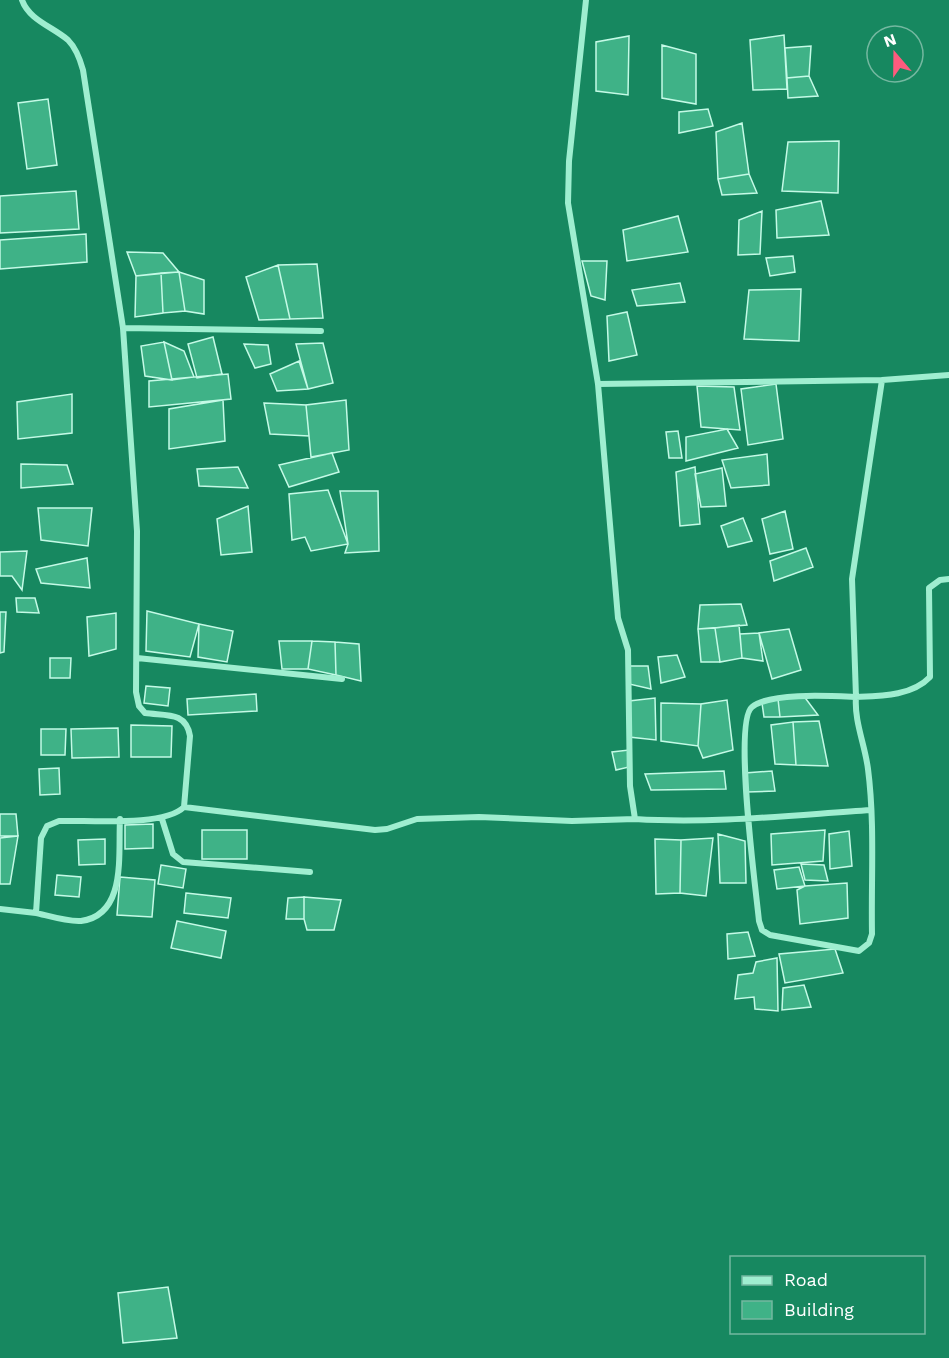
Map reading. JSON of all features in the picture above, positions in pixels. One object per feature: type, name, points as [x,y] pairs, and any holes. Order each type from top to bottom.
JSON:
[{"type":"street","points":[[22,0],[37,19],[69,41],[78,53],[83,69],[123,328],[137,531],[136,692],[139,705],[145,713],[169,714],[182,718],[188,726],[184,807],[178,813],[162,819],[59,821],[47,826],[41,838],[36,913]]},
{"type":"street","points":[[586,0],[569,161],[568,204],[598,384],[614,590],[618,618],[628,650],[630,786],[634,819]]},
{"type":"street","points":[[123,328],[321,331]]},
{"type":"street","points":[[598,384],[882,380],[949,375]]},
{"type":"street","points":[[882,380],[852,579],[856,697],[855,711],[868,769],[871,810],[872,934],[868,943],[859,951],[782,938],[762,930],[759,921],[748,818],[744,749],[747,714],[752,706],[803,695],[856,697],[885,695],[922,686],[930,676],[929,588],[940,580],[949,579]]},
{"type":"street","points":[[137,658],[342,679]]},
{"type":"street","points":[[184,807],[375,830],[387,830],[417,819],[479,817],[572,821],[634,819],[664,821],[871,810]]},
{"type":"street","points":[[0,909],[80,921],[100,915],[108,908],[115,893],[120,819]]},
{"type":"street","points":[[162,819],[173,854],[183,862],[310,872]]},
{"type":"building","points":[[784,35],[787,89],[753,90],[750,40]]},
{"type":"building","points":[[629,36],[628,95],[596,91],[596,42]]},
{"type":"building","points":[[662,45],[696,54],[696,104],[662,98]]},
{"type":"building","points":[[811,46],[809,76],[787,78],[785,48]]},
{"type":"building","points":[[809,76],[818,96],[788,98],[787,78]]},
{"type":"building","points":[[48,99],[57,165],[27,169],[18,103]]},
{"type":"building","points":[[708,109],[713,126],[679,133],[679,112]]},
{"type":"building","points":[[742,123],[749,174],[718,179],[716,132]]},
{"type":"building","points":[[839,141],[838,193],[782,191],[788,142]]},
{"type":"building","points":[[749,174],[757,193],[722,195],[718,179]]},
{"type":"building","points":[[76,191],[79,229],[0,233],[0,196]]},
{"type":"building","points":[[821,201],[829,235],[777,238],[776,210]]},
{"type":"building","points":[[762,211],[760,254],[738,255],[739,220]]},
{"type":"building","points":[[678,216],[688,252],[627,261],[623,230]]},
{"type":"building","points":[[86,234],[87,262],[0,269],[0,240]]},
{"type":"building","points":[[127,252],[163,253],[179,272],[136,276]]},
{"type":"building","points":[[793,256],[795,272],[770,276],[766,258]]},
{"type":"building","points":[[582,261],[607,261],[605,300],[591,296]]},
{"type":"building","points":[[317,264],[323,318],[290,319],[278,265]]},
{"type":"building","points":[[278,265],[290,319],[259,320],[246,277]]},
{"type":"building","points":[[179,272],[185,311],[163,313],[161,273]]},
{"type":"building","points":[[179,272],[204,280],[204,314],[185,311]]},
{"type":"building","points":[[161,273],[163,313],[135,317],[136,276]]},
{"type":"building","points":[[680,283],[685,302],[637,306],[632,290]]},
{"type":"building","points":[[801,289],[799,341],[744,339],[749,290]]},
{"type":"building","points":[[627,312],[637,355],[609,361],[607,316]]},
{"type":"building","points":[[213,337],[222,374],[197,378],[188,344]]},
{"type":"building","points":[[164,342],[172,380],[145,376],[141,346]]},
{"type":"building","points":[[164,342],[184,351],[194,377],[172,380]]},
{"type":"building","points":[[323,343],[333,383],[308,389],[296,344]]},
{"type":"building","points":[[244,344],[268,345],[271,364],[255,368]]},
{"type":"building","points":[[299,361],[308,389],[277,391],[270,374]]},
{"type":"building","points":[[228,374],[231,399],[149,407],[149,381]]},
{"type":"building","points":[[776,384],[783,439],[748,445],[741,389]]},
{"type":"building","points":[[697,386],[734,387],[740,430],[701,427]]},
{"type":"building","points":[[72,394],[72,433],[18,439],[17,402]]},
{"type":"building","points":[[223,400],[225,441],[169,449],[169,409]]},
{"type":"building","points":[[346,400],[349,450],[311,457],[306,405]]},
{"type":"building","points":[[264,403],[306,405],[309,436],[270,434]]},
{"type":"building","points":[[727,429],[738,448],[686,461],[686,437]]},
{"type":"building","points":[[678,431],[682,458],[669,458],[666,432]]},
{"type":"building","points":[[332,453],[339,472],[289,487],[279,465]]},
{"type":"building","points":[[767,454],[769,485],[731,488],[722,460]]},
{"type":"building","points":[[21,464],[67,465],[73,484],[21,488]]},
{"type":"building","points":[[238,467],[248,488],[199,486],[197,469]]},
{"type":"building","points":[[695,467],[700,524],[680,526],[676,472]]},
{"type":"building","points":[[722,468],[726,506],[701,507],[695,474]]},
{"type":"building","points":[[328,490],[348,544],[311,551],[305,537],[292,540],[289,494]]},
{"type":"building","points":[[340,491],[378,491],[379,551],[345,553],[348,544]]},
{"type":"building","points":[[248,506],[252,552],[221,555],[217,519]]},
{"type":"building","points":[[38,508],[92,508],[88,546],[41,540]]},
{"type":"building","points":[[785,511],[793,549],[770,554],[762,519]]},
{"type":"building","points":[[743,518],[752,541],[728,547],[721,526]]},
{"type":"building","points":[[806,548],[813,567],[774,581],[770,561]]},
{"type":"building","points":[[27,551],[22,590],[12,576],[0,576],[0,552]]},
{"type":"building","points":[[87,558],[90,588],[41,583],[36,569]]},
{"type":"building","points":[[16,598],[35,598],[39,613],[17,612]]},
{"type":"building","points":[[741,604],[747,625],[698,629],[700,605]]},
{"type":"building","points":[[147,611],[199,624],[190,657],[146,651]]},
{"type":"building","points":[[0,612],[6,612],[4,652],[0,653]]},
{"type":"building","points":[[116,613],[116,649],[89,656],[87,617]]},
{"type":"building","points":[[199,624],[233,631],[227,662],[198,657]]},
{"type":"building","points":[[739,625],[742,658],[720,662],[715,628]]},
{"type":"building","points":[[715,628],[720,662],[701,662],[698,629]]},
{"type":"building","points":[[789,629],[801,670],[772,679],[759,633]]},
{"type":"building","points":[[759,633],[763,661],[742,658],[740,634]]},
{"type":"building","points":[[279,641],[312,641],[308,669],[282,669]]},
{"type":"building","points":[[312,641],[335,642],[336,675],[308,669]]},
{"type":"building","points":[[335,642],[359,644],[361,681],[336,675]]},
{"type":"building","points":[[677,655],[685,677],[661,683],[658,657]]},
{"type":"building","points":[[50,658],[71,658],[70,678],[50,678]]},
{"type":"building","points":[[628,666],[648,666],[651,689],[629,684]]},
{"type":"building","points":[[146,686],[170,688],[168,706],[144,703]]},
{"type":"building","points":[[256,694],[257,711],[188,715],[187,699]]},
{"type":"building","points":[[803,695],[818,715],[780,717],[778,699]]},
{"type":"building","points":[[655,698],[656,740],[629,737],[629,701]]},
{"type":"building","points":[[778,699],[780,717],[764,717],[762,703]]},
{"type":"building","points":[[727,700],[733,750],[703,758],[698,746],[701,704]]},
{"type":"building","points":[[661,703],[701,704],[698,746],[661,741]]},
{"type":"building","points":[[819,721],[828,766],[796,765],[793,722]]},
{"type":"building","points":[[793,722],[796,765],[775,764],[771,725]]},
{"type":"building","points":[[131,725],[172,726],[171,757],[131,757]]},
{"type":"building","points":[[118,728],[119,757],[72,758],[71,729]]},
{"type":"building","points":[[41,729],[66,729],[65,755],[41,755]]},
{"type":"building","points":[[629,750],[629,767],[616,770],[612,752]]},
{"type":"building","points":[[59,768],[60,794],[40,795],[39,769]]},
{"type":"building","points":[[724,771],[726,789],[651,790],[645,774]]},
{"type":"building","points":[[772,771],[775,791],[747,792],[745,773]]},
{"type":"building","points":[[0,814],[16,814],[18,836],[0,836]]},
{"type":"building","points":[[153,824],[153,848],[125,849],[125,825]]},
{"type":"building","points":[[202,830],[247,830],[247,859],[202,859]]},
{"type":"building","points":[[825,830],[823,861],[772,865],[771,834]]},
{"type":"building","points":[[849,831],[852,866],[830,869],[829,834]]},
{"type":"building","points":[[718,834],[745,841],[746,883],[720,883]]},
{"type":"building","points":[[18,836],[10,884],[0,884],[0,838]]},
{"type":"building","points":[[713,838],[706,896],[680,893],[681,840]]},
{"type":"building","points":[[105,839],[105,864],[79,865],[78,840]]},
{"type":"building","points":[[655,839],[681,840],[680,893],[656,894]]},
{"type":"building","points":[[801,864],[824,865],[828,881],[805,880]]},
{"type":"building","points":[[161,865],[186,869],[183,888],[158,884]]},
{"type":"building","points":[[799,867],[805,886],[777,889],[774,870]]},
{"type":"building","points":[[57,875],[81,877],[79,897],[55,895]]},
{"type":"building","points":[[120,877],[155,880],[152,917],[117,915]]},
{"type":"building","points":[[847,883],[848,918],[800,924],[797,890],[805,886]]},
{"type":"building","points":[[186,893],[231,898],[228,918],[184,913]]},
{"type":"building","points":[[304,897],[304,919],[286,919],[288,898]]},
{"type":"building","points":[[304,897],[341,900],[334,930],[307,930],[304,919]]},
{"type":"building","points":[[177,921],[226,931],[221,958],[171,948]]},
{"type":"building","points":[[748,932],[755,956],[728,959],[727,934]]},
{"type":"building","points":[[835,949],[843,973],[785,983],[779,954]]},
{"type":"building","points":[[777,958],[778,1011],[755,1009],[754,997],[735,999],[738,975],[753,973],[756,962]]},
{"type":"building","points":[[804,985],[811,1007],[782,1010],[783,988]]},
{"type":"building","points":[[168,1287],[177,1338],[123,1343],[118,1293]]}]
